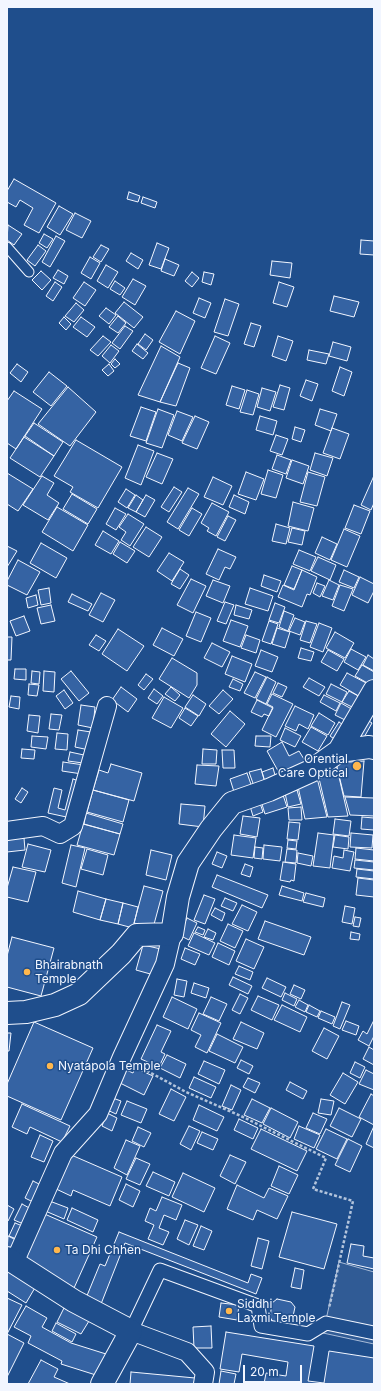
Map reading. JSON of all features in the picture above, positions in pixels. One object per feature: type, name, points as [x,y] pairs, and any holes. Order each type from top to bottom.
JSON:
[{"type":"main road","points":[[7,1014],[26,1012],[55,1005],[79,994],[121,954],[137,936],[172,934],[178,898],[188,863],[211,829],[232,803],[269,790],[311,770],[339,750],[374,690]]},
{"type":"main road","points":[[339,750],[369,747],[374,748]]},
{"type":"main road","points":[[10,1260],[74,1302],[130,1331],[102,1384]]},
{"type":"street","points":[[7,831],[42,826],[60,834],[74,826],[107,706]]},
{"type":"street","points":[[10,1260],[63,1153],[98,1114],[122,1057],[165,964],[172,934]]},
{"type":"street","points":[[203,1384],[205,1372],[187,1352],[130,1331],[160,1270],[258,1306],[261,1326],[308,1334],[326,1323],[374,1333]]},
{"type":"lane","points":[[7,247],[28,272]]},
{"type":"path","points":[[122,1057],[186,1092],[243,1117],[326,1158],[313,1189],[353,1201],[326,1323]]},
{"type":"shaded area","points":[[339,1262],[374,1272],[374,1344],[323,1333]]},
{"type":"building","points":[[14,179],[56,203],[39,233],[24,225],[33,208],[20,200],[16,207],[7,202],[7,191]]},
{"type":"building","points":[[129,192],[140,196],[138,202],[127,199]]},
{"type":"building","points":[[143,197],[157,202],[155,208],[141,203]]},
{"type":"building","points":[[59,206],[73,214],[60,235],[47,227]]},
{"type":"building","points":[[75,213],[91,221],[82,238],[66,230]]},
{"type":"building","points":[[8,225],[22,234],[14,245],[7,240]]},
{"type":"building","points":[[44,234],[53,239],[47,248],[39,243]]},
{"type":"building","points":[[56,236],[65,241],[50,267],[42,262]]},
{"type":"building","points":[[361,240],[374,241],[374,255],[360,254]]},
{"type":"building","points":[[157,243],[169,248],[161,269],[149,265]]},
{"type":"building","points":[[38,245],[46,251],[35,266],[27,260]]},
{"type":"building","points":[[101,245],[109,249],[101,262],[93,257]]},
{"type":"building","points":[[131,253],[143,260],[138,269],[126,261]]},
{"type":"building","points":[[90,257],[100,263],[91,279],[81,273]]},
{"type":"building","points":[[165,259],[179,265],[174,276],[161,271]]},
{"type":"building","points":[[272,261],[292,263],[290,278],[270,275]]},
{"type":"building","points":[[106,265],[118,272],[108,288],[97,281]]},
{"type":"building","points":[[58,270],[68,276],[64,284],[53,278]]},
{"type":"building","points":[[41,271],[51,280],[42,290],[32,280]]},
{"type":"building","points":[[192,272],[199,278],[192,287],[185,281]]},
{"type":"building","points":[[204,272],[214,274],[211,285],[202,282]]},
{"type":"building","points":[[133,279],[146,286],[135,305],[122,297]]},
{"type":"building","points":[[115,281],[125,288],[120,295],[110,289]]},
{"type":"building","points":[[55,282],[62,287],[53,301],[46,296]]},
{"type":"building","points":[[84,282],[96,290],[85,306],[73,298]]},
{"type":"building","points":[[279,282],[294,287],[287,307],[273,303]]},
{"type":"building","points":[[334,296],[359,302],[354,317],[330,311]]},
{"type":"building","points":[[199,298],[211,303],[205,318],[193,313]]},
{"type":"building","points":[[225,299],[239,304],[228,336],[214,332]]},
{"type":"building","points":[[124,302],[143,317],[134,328],[115,313]]},
{"type":"building","points":[[76,303],[84,310],[74,322],[65,316]]},
{"type":"building","points":[[106,308],[116,315],[109,324],[99,316]]},
{"type":"building","points":[[176,311],[195,321],[180,354],[159,342]]},
{"type":"building","points":[[118,316],[126,323],[118,333],[109,327]]},
{"type":"building","points":[[64,317],[71,324],[66,330],[59,323]]},
{"type":"building","points":[[81,317],[95,327],[87,337],[73,327]]},
{"type":"building","points":[[251,323],[261,326],[254,347],[244,344]]},
{"type":"building","points":[[125,326],[133,331],[120,349],[112,343]]},
{"type":"building","points":[[145,334],[153,340],[146,350],[138,344]]},
{"type":"building","points":[[103,336],[111,342],[98,356],[90,350]]},
{"type":"building","points":[[215,336],[230,343],[216,374],[201,368]]},
{"type":"building","points":[[278,336],[293,341],[286,361],[272,356]]},
{"type":"building","points":[[333,342],[351,347],[347,361],[329,356]]},
{"type":"building","points":[[137,344],[148,353],[143,359],[132,351]]},
{"type":"building","points":[[111,345],[119,351],[110,363],[102,356]]},
{"type":"building","points":[[161,346],[180,357],[160,402],[138,395]]},
{"type":"building","points":[[309,350],[329,354],[326,364],[307,360]]},
{"type":"building","points":[[115,359],[120,364],[115,368],[111,364]]},
{"type":"building","points":[[178,363],[190,368],[176,406],[160,402]]},
{"type":"building","points":[[17,364],[28,372],[21,382],[10,373]]},
{"type":"building","points":[[109,364],[114,371],[108,376],[102,370]]},
{"type":"building","points":[[340,367],[352,372],[344,396],[332,391]]},
{"type":"building","points":[[49,372],[67,386],[51,406],[33,392]]},
{"type":"building","points":[[306,380],[318,384],[312,401],[300,396]]},
{"type":"building","points":[[280,385],[290,388],[284,410],[273,407]]},
{"type":"building","points":[[232,386],[245,390],[239,409],[226,405]]},
{"type":"building","points":[[68,387],[96,412],[70,446],[38,424]]},
{"type":"building","points":[[262,388],[276,392],[270,411],[257,407]]},
{"type":"building","points":[[247,390],[259,394],[253,415],[240,412]]},
{"type":"building","points":[[14,391],[42,409],[16,449],[7,443],[7,401]]},
{"type":"building","points":[[141,407],[156,412],[146,441],[130,436]]},
{"type":"building","points":[[158,409],[174,415],[162,448],[146,443]]},
{"type":"building","points":[[320,409],[337,414],[331,431],[315,425]]},
{"type":"building","points":[[177,411],[193,417],[182,441],[168,435]]},
{"type":"building","points":[[195,416],[209,422],[197,449],[182,443]]},
{"type":"building","points":[[260,416],[277,421],[273,435],[256,430]]},
{"type":"building","points":[[34,423],[63,442],[54,456],[25,436]]},
{"type":"building","points":[[295,427],[305,430],[301,442],[292,439]]},
{"type":"building","points":[[332,428],[349,434],[340,459],[323,453]]},
{"type":"building","points":[[276,435],[288,439],[282,455],[270,451]]},
{"type":"building","points":[[24,437],[54,456],[40,477],[10,458]]},
{"type":"building","points":[[76,440],[122,467],[98,508],[70,492],[73,487],[54,476]]},
{"type":"building","points":[[138,445],[154,451],[141,485],[125,478]]},
{"type":"building","points":[[157,453],[173,459],[162,484],[146,477]]},
{"type":"building","points":[[315,453],[333,458],[327,476],[310,470]]},
{"type":"building","points":[[277,455],[291,460],[286,474],[272,469]]},
{"type":"building","points":[[292,460],[309,466],[303,484],[286,478]]},
{"type":"building","points":[[268,470],[283,475],[276,498],[261,494]]},
{"type":"building","points":[[246,472],[264,479],[256,500],[238,494]]},
{"type":"building","points":[[308,472],[325,477],[317,506],[300,502]]},
{"type":"building","points":[[7,473],[33,489],[18,511],[7,504]]},
{"type":"building","points":[[42,476],[54,483],[47,495],[59,503],[48,520],[23,505]]},
{"type":"building","points":[[213,477],[232,486],[223,505],[204,497]]},
{"type":"building","points":[[373,478],[374,503],[371,510],[361,505]]},
{"type":"building","points":[[174,487],[182,492],[169,512],[161,507]]},
{"type":"building","points":[[188,488],[199,494],[178,529],[167,522]]},
{"type":"building","points":[[126,489],[135,495],[127,508],[118,502]]},
{"type":"building","points":[[72,494],[97,509],[88,524],[63,509]]},
{"type":"building","points":[[136,495],[143,500],[136,512],[128,508]]},
{"type":"building","points":[[146,495],[155,500],[145,517],[136,512]]},
{"type":"building","points":[[234,495],[249,502],[245,514],[229,507]]},
{"type":"building","points":[[293,502],[314,508],[308,531],[288,526]]},
{"type":"building","points":[[212,503],[229,512],[216,536],[207,531],[209,528],[201,523]]},
{"type":"building","points":[[354,505],[370,511],[361,534],[345,528]]},
{"type":"building","points":[[57,507],[88,525],[73,551],[42,532]]},
{"type":"building","points":[[115,508],[126,514],[116,530],[106,524]]},
{"type":"building","points":[[192,508],[202,514],[189,536],[179,530]]},
{"type":"building","points":[[128,514],[144,524],[130,546],[121,540],[126,532],[119,527]]},
{"type":"building","points":[[228,516],[236,520],[225,541],[217,537]]},
{"type":"building","points":[[276,524],[290,528],[286,544],[272,541]]},
{"type":"building","points":[[146,527],[162,537],[149,557],[133,547]]},
{"type":"building","points":[[292,528],[305,531],[302,545],[288,542]]},
{"type":"building","points":[[344,529],[360,536],[347,567],[331,560]]},
{"type":"building","points":[[103,531],[119,541],[111,554],[95,545]]},
{"type":"building","points":[[322,537],[337,544],[330,560],[315,553]]},
{"type":"building","points":[[120,542],[135,551],[127,563],[113,554]]},
{"type":"building","points":[[41,543],[67,558],[56,578],[30,563]]},
{"type":"building","points":[[7,546],[17,551],[7,567]]},
{"type":"building","points":[[218,549],[236,557],[230,569],[225,567],[219,580],[206,574]]},
{"type":"building","points":[[299,550],[316,557],[310,571],[293,564]]},
{"type":"building","points":[[169,553],[184,562],[172,581],[157,571]]},
{"type":"building","points":[[318,557],[336,565],[330,580],[311,571]]},
{"type":"building","points":[[18,560],[40,572],[27,595],[7,585],[7,581]]},
{"type":"building","points":[[292,566],[302,570],[294,589],[284,585]]},
{"type":"building","points":[[180,569],[189,575],[180,589],[171,584]]},
{"type":"building","points":[[302,570],[317,577],[310,595],[307,594],[302,607],[278,597],[283,585],[294,590]]},
{"type":"building","points":[[344,570],[359,577],[354,588],[339,582]]},
{"type":"building","points":[[264,575],[281,581],[277,592],[261,586]]},
{"type":"building","points":[[360,577],[374,584],[374,591],[368,603],[352,595]]},
{"type":"building","points":[[191,579],[206,586],[193,613],[177,605]]},
{"type":"building","points":[[213,580],[230,586],[223,603],[206,596]]},
{"type":"building","points":[[329,580],[339,585],[333,600],[322,596]]},
{"type":"building","points":[[317,583],[325,586],[320,597],[313,593]]},
{"type":"building","points":[[340,585],[353,589],[344,611],[332,606]]},
{"type":"building","points":[[49,588],[51,603],[41,605],[38,590]]},
{"type":"building","points":[[250,588],[273,596],[268,611],[245,604]]},
{"type":"building","points":[[101,593],[115,600],[103,622],[89,615]]},
{"type":"building","points":[[72,594],[92,604],[88,611],[68,602]]},
{"type":"building","points":[[36,595],[38,605],[28,608],[26,598]]},
{"type":"building","points":[[225,602],[234,605],[226,624],[217,621]]},
{"type":"building","points":[[275,603],[285,607],[279,623],[269,620]]},
{"type":"building","points":[[51,605],[55,621],[41,624],[37,608]]},
{"type":"building","points":[[236,605],[252,610],[249,619],[234,615]]},
{"type":"building","points":[[284,611],[294,615],[288,631],[279,627]]},
{"type":"building","points":[[196,612],[211,618],[201,642],[186,636]]},
{"type":"building","points":[[24,616],[30,631],[16,636],[10,621]]},
{"type":"building","points":[[295,618],[305,622],[300,635],[289,631]]},
{"type":"building","points":[[231,620],[248,626],[240,647],[223,641]]},
{"type":"building","points":[[269,621],[278,624],[271,644],[262,641]]},
{"type":"building","points":[[306,621],[317,624],[310,643],[300,640]]},
{"type":"building","points":[[319,623],[332,628],[323,652],[310,647]]},
{"type":"building","points":[[162,628],[183,639],[174,656],[153,645]]},
{"type":"building","points":[[277,628],[290,632],[285,648],[272,644]]},
{"type":"building","points":[[118,629],[144,646],[127,671],[102,654]]},
{"type":"building","points":[[335,632],[354,643],[345,658],[326,648]]},
{"type":"building","points":[[96,635],[106,641],[99,651],[89,645]]},
{"type":"building","points":[[246,635],[260,640],[256,653],[241,648]]},
{"type":"building","points":[[7,637],[12,637],[11,660],[7,660]]},
{"type":"building","points":[[212,643],[230,652],[222,667],[204,658]]},
{"type":"building","points":[[301,648],[314,652],[311,661],[298,658]]},
{"type":"building","points":[[351,649],[366,657],[358,670],[344,662]]},
{"type":"building","points":[[261,650],[278,657],[272,672],[255,666]]},
{"type":"building","points":[[328,650],[344,659],[337,671],[321,662]]},
{"type":"building","points":[[368,655],[374,659],[374,671],[363,665]]},
{"type":"building","points":[[232,656],[252,664],[245,682],[225,674]]},
{"type":"building","points":[[172,658],[197,673],[197,685],[189,698],[159,679]]},
{"type":"building","points":[[362,665],[374,672],[374,679],[371,685],[355,676]]},
{"type":"building","points":[[15,669],[26,669],[26,680],[14,679]]},
{"type":"building","points":[[32,671],[40,672],[39,684],[31,683]]},
{"type":"building","points":[[44,671],[55,672],[54,692],[43,691]]},
{"type":"building","points":[[71,671],[89,693],[79,701],[61,679]]},
{"type":"building","points":[[255,672],[266,677],[255,698],[244,693]]},
{"type":"building","points":[[347,673],[370,685],[362,698],[340,685]]},
{"type":"building","points":[[146,674],[153,679],[144,690],[138,685]]},
{"type":"building","points":[[267,677],[276,682],[266,704],[256,699]]},
{"type":"building","points":[[309,678],[325,687],[319,696],[303,687]]},
{"type":"building","points":[[233,679],[243,684],[240,691],[229,687]]},
{"type":"building","points":[[278,683],[287,687],[282,697],[273,693]]},
{"type":"building","points":[[29,684],[39,685],[37,696],[28,695]]},
{"type":"building","points":[[331,684],[347,692],[342,702],[326,694]]},
{"type":"building","points":[[121,687],[137,699],[128,712],[112,700]]},
{"type":"building","points":[[171,687],[180,695],[175,701],[165,694]]},
{"type":"building","points":[[154,689],[163,696],[157,704],[148,698]]},
{"type":"building","points":[[64,690],[73,703],[65,709],[56,696]]},
{"type":"building","points":[[223,690],[233,699],[219,714],[209,706]]},
{"type":"building","points":[[349,691],[362,698],[356,709],[342,702]]},
{"type":"building","points":[[272,694],[293,704],[276,737],[262,730],[273,707],[267,704]]},
{"type":"building","points":[[193,695],[206,704],[199,716],[185,707]]},
{"type":"building","points":[[324,695],[340,703],[336,711],[320,702]]},
{"type":"building","points":[[11,696],[20,697],[19,709],[9,707]]},
{"type":"building","points":[[164,697],[183,708],[171,728],[152,718]]},
{"type":"building","points":[[257,700],[273,708],[269,716],[264,714],[262,717],[251,712]]},
{"type":"building","points":[[341,703],[355,711],[349,722],[335,715]]},
{"type":"building","points":[[81,705],[95,707],[93,728],[78,725]]},
{"type":"building","points":[[295,706],[314,715],[308,729],[299,724],[296,731],[285,726]]},
{"type":"building","points":[[185,708],[198,716],[191,726],[179,718]]},
{"type":"building","points":[[230,711],[245,724],[226,747],[211,734]]},
{"type":"building","points":[[319,713],[335,723],[328,735],[311,726]]},
{"type":"building","points":[[51,714],[62,715],[59,730],[49,729]]},
{"type":"building","points":[[29,715],[40,716],[38,733],[27,731]]},
{"type":"building","points":[[364,718],[372,723],[362,741],[353,736]]},
{"type":"building","points":[[339,722],[346,727],[337,741],[330,736]]},
{"type":"building","points":[[311,727],[327,736],[318,751],[302,742]]},
{"type":"building","points":[[285,728],[301,736],[295,747],[280,740]]},
{"type":"building","points":[[78,730],[91,732],[89,750],[75,747]]},
{"type":"building","points":[[57,733],[68,734],[67,750],[55,749]]},
{"type":"building","points":[[32,736],[48,737],[46,749],[31,747]]},
{"type":"building","points":[[256,736],[271,736],[270,747],[255,746]]},
{"type":"building","points":[[282,742],[289,756],[299,751],[307,764],[282,778],[267,751]]},
{"type":"building","points":[[22,749],[35,750],[34,759],[21,758]]},
{"type":"building","points":[[203,749],[217,750],[216,764],[202,764]]},
{"type":"building","points":[[222,750],[234,750],[235,768],[223,768]]},
{"type":"building","points":[[70,752],[84,755],[83,763],[68,761]]},
{"type":"building","points":[[364,761],[361,797],[344,796],[336,763]]},
{"type":"building","points":[[63,762],[84,765],[82,774],[62,771]]},
{"type":"building","points":[[111,764],[142,773],[134,801],[93,790],[99,770],[108,773]]},
{"type":"building","points":[[336,764],[348,816],[328,817],[318,774]]},
{"type":"building","points":[[197,765],[219,766],[216,786],[195,784]]},
{"type":"building","points":[[273,768],[277,782],[266,785],[262,772]]},
{"type":"building","points":[[261,769],[266,786],[255,789],[249,772]]},
{"type":"building","points":[[247,773],[253,790],[235,795],[230,779]]},
{"type":"building","points":[[316,774],[327,817],[305,819],[297,782]]},
{"type":"building","points":[[73,779],[79,781],[71,818],[48,813],[54,788],[62,790],[58,808],[65,810]]},
{"type":"building","points":[[22,788],[28,792],[21,803],[15,799]]},
{"type":"building","points":[[93,790],[129,800],[123,822],[87,812]]},
{"type":"building","points":[[297,790],[301,804],[288,807],[285,793]]},
{"type":"building","points":[[282,792],[287,807],[265,814],[260,798]]},
{"type":"building","points":[[345,797],[374,798],[374,816],[350,815]]},
{"type":"building","points":[[259,800],[263,812],[253,816],[249,803]]},
{"type":"building","points":[[181,804],[205,806],[203,827],[179,824]]},
{"type":"building","points":[[301,807],[302,820],[289,820],[288,808]]},
{"type":"building","points":[[86,813],[123,824],[120,834],[84,824]]},
{"type":"building","points":[[243,816],[260,818],[257,837],[240,834]]},
{"type":"building","points":[[362,817],[374,818],[374,830],[361,829]]},
{"type":"building","points":[[335,819],[351,821],[349,836],[333,834]]},
{"type":"building","points":[[289,822],[300,823],[298,840],[287,839]]},
{"type":"building","points":[[83,824],[120,834],[114,855],[77,845]]},
{"type":"building","points":[[318,833],[334,835],[330,868],[313,866]]},
{"type":"building","points":[[351,833],[373,835],[372,848],[350,847]]},
{"type":"building","points":[[234,835],[256,838],[253,858],[231,855]]},
{"type":"building","points":[[335,835],[349,837],[348,849],[333,847]]},
{"type":"building","points":[[24,838],[25,850],[7,852],[7,839]]},
{"type":"building","points":[[288,840],[297,841],[296,849],[287,848]]},
{"type":"building","points":[[28,844],[51,850],[45,872],[22,867]]},
{"type":"building","points":[[71,845],[85,848],[76,887],[62,883]]},
{"type":"building","points":[[264,845],[282,847],[280,861],[263,859]]},
{"type":"building","points":[[255,847],[263,848],[262,859],[254,858]]},
{"type":"building","points":[[356,848],[374,850],[374,861],[355,859]]},
{"type":"building","points":[[87,849],[108,855],[103,875],[81,869]]},
{"type":"building","points":[[287,849],[297,850],[296,863],[285,862]]},
{"type":"building","points":[[151,850],[172,855],[166,880],[146,875]]},
{"type":"building","points":[[344,850],[354,852],[350,871],[332,868],[334,856],[343,858]]},
{"type":"building","points":[[217,852],[227,856],[222,868],[212,864]]},
{"type":"building","points":[[298,853],[313,856],[311,866],[297,863]]},
{"type":"building","points":[[355,860],[374,862],[374,870],[354,868]]},
{"type":"building","points":[[283,862],[296,864],[294,881],[291,880],[290,882],[280,880]]},
{"type":"building","points":[[245,864],[253,867],[250,877],[241,874]]},
{"type":"building","points":[[13,867],[36,872],[28,902],[7,897],[7,888]]},
{"type":"building","points":[[357,869],[374,871],[374,879],[356,877]]},
{"type":"building","points":[[217,875],[268,895],[262,908],[212,887]]},
{"type":"building","points":[[358,878],[374,880],[374,897],[356,895]]},
{"type":"building","points":[[144,886],[163,891],[153,928],[134,923]]},
{"type":"building","points":[[282,886],[304,893],[302,901],[279,895]]},
{"type":"building","points":[[78,891],[106,899],[100,920],[73,912]]},
{"type":"building","points":[[306,893],[325,898],[323,907],[303,902]]},
{"type":"building","points":[[204,895],[215,899],[205,924],[194,920]]},
{"type":"building","points":[[225,898],[237,903],[233,911],[221,906]]},
{"type":"building","points":[[106,899],[123,903],[118,924],[100,920]]},
{"type":"building","points":[[123,903],[138,907],[133,928],[118,924]]},
{"type":"building","points":[[242,905],[257,912],[248,931],[232,924]]},
{"type":"building","points":[[345,906],[355,908],[352,924],[342,922]]},
{"type":"building","points":[[215,908],[225,913],[222,921],[211,915]]},
{"type":"building","points":[[355,917],[361,918],[359,927],[353,926]]},
{"type":"building","points":[[187,918],[197,923],[189,940],[179,935]]},
{"type":"building","points":[[265,921],[311,937],[304,955],[258,939]]},
{"type":"building","points":[[228,924],[243,931],[235,948],[220,941]]},
{"type":"building","points":[[198,927],[205,930],[203,935],[195,932]]},
{"type":"building","points":[[208,929],[216,933],[213,940],[204,937]]},
{"type":"building","points":[[351,932],[360,934],[359,940],[350,939]]},
{"type":"building","points":[[194,933],[215,943],[209,955],[188,946]]},
{"type":"building","name":"Bhairabnath Temple","points":[[12,937],[54,948],[41,996],[7,987],[7,956]]},
{"type":"building","points":[[246,939],[264,947],[254,969],[236,961]]},
{"type":"building","points":[[218,943],[235,951],[229,965],[212,957]]},
{"type":"building","points":[[143,945],[161,949],[154,975],[136,970]]},
{"type":"building","points":[[185,948],[200,954],[195,965],[181,959]]},
{"type":"building","points":[[239,966],[253,972],[250,980],[235,974]]},
{"type":"building","points":[[233,977],[252,986],[248,994],[229,985]]},
{"type":"building","points":[[267,978],[286,987],[281,997],[262,988]]},
{"type":"building","points":[[177,979],[187,981],[184,997],[174,995]]},
{"type":"building","points":[[194,983],[209,988],[206,998],[191,993]]},
{"type":"building","points":[[294,985],[305,990],[301,999],[290,994]]},
{"type":"building","points":[[285,993],[297,999],[294,1006],[282,1000]]},
{"type":"building","points":[[240,994],[248,998],[240,1014],[232,1010]]},
{"type":"building","points":[[258,996],[279,1005],[272,1020],[251,1010]]},
{"type":"building","points":[[172,997],[197,1009],[188,1029],[163,1017]]},
{"type":"building","points":[[211,997],[227,1004],[219,1021],[203,1014]]},
{"type":"building","points":[[299,1000],[308,1005],[305,1012],[295,1007]]},
{"type":"building","points":[[342,1002],[350,1005],[340,1029],[333,1026]]},
{"type":"building","points":[[282,1005],[307,1017],[300,1032],[274,1020]]},
{"type":"building","points":[[309,1005],[320,1011],[317,1017],[306,1012]]},
{"type":"building","points":[[321,1011],[335,1017],[332,1024],[318,1018]]},
{"type":"building","points":[[199,1013],[221,1023],[207,1053],[195,1047],[201,1035],[191,1030]]},
{"type":"building","points":[[374,1020],[374,1036],[369,1046],[358,1040],[363,1031],[367,1034]]},
{"type":"building","points":[[346,1021],[359,1026],[356,1035],[342,1030]]},
{"type":"building","name":"Nyatapola Temple","points":[[34,1022],[93,1048],[61,1120],[7,1096],[7,1084]]},
{"type":"building","points":[[241,1022],[264,1033],[257,1049],[233,1039]]},
{"type":"building","points":[[157,1025],[171,1031],[161,1052],[165,1054],[159,1067],[141,1059]]},
{"type":"building","points":[[324,1028],[339,1036],[327,1059],[312,1051]]},
{"type":"building","points":[[7,1033],[11,1033],[9,1051],[7,1051]]},
{"type":"building","points":[[217,1034],[243,1047],[235,1063],[209,1051]]},
{"type":"building","points":[[369,1047],[374,1050],[374,1065],[363,1059]]},
{"type":"building","points":[[167,1055],[186,1064],[180,1078],[160,1068]]},
{"type":"building","points":[[241,1060],[253,1066],[249,1074],[237,1068]]},
{"type":"building","points":[[204,1061],[225,1070],[219,1084],[198,1074]]},
{"type":"building","points":[[355,1062],[365,1067],[360,1078],[350,1073]]},
{"type":"building","points":[[135,1068],[153,1076],[144,1095],[118,1082],[124,1069],[133,1073]]},
{"type":"building","points":[[366,1070],[374,1074],[374,1090],[359,1084]]},
{"type":"building","points":[[343,1073],[358,1082],[345,1104],[330,1095]]},
{"type":"building","points":[[194,1077],[216,1087],[211,1098],[189,1088]]},
{"type":"building","points":[[248,1078],[260,1083],[255,1093],[243,1087]]},
{"type":"building","points":[[290,1082],[307,1091],[303,1099],[286,1090]]},
{"type":"building","points":[[231,1085],[241,1090],[232,1110],[222,1106]]},
{"type":"building","points":[[171,1089],[186,1097],[174,1121],[159,1114]]},
{"type":"building","points":[[371,1094],[374,1096],[374,1125],[359,1117]]},
{"type":"building","points":[[110,1097],[121,1101],[116,1114],[105,1109]]},
{"type":"building","points":[[252,1099],[270,1108],[262,1123],[244,1115]]},
{"type":"building","points":[[321,1099],[334,1101],[331,1115],[318,1113]]},
{"type":"building","points":[[127,1101],[147,1109],[141,1123],[121,1115]]},
{"type":"building","points":[[22,1104],[70,1126],[62,1142],[30,1127],[27,1134],[12,1127]]},
{"type":"building","points":[[199,1105],[224,1117],[217,1131],[193,1120]]},
{"type":"building","points":[[271,1108],[298,1122],[290,1138],[263,1124]]},
{"type":"building","points":[[339,1108],[361,1119],[352,1137],[330,1126]]},
{"type":"building","points":[[107,1113],[117,1118],[112,1131],[102,1126]]},
{"type":"building","points":[[313,1113],[327,1119],[320,1134],[306,1128]]},
{"type":"building","points":[[239,1119],[258,1128],[253,1139],[234,1130]]},
{"type":"building","points":[[189,1126],[200,1131],[191,1150],[180,1144]]},
{"type":"building","points":[[299,1126],[320,1135],[314,1148],[294,1139]]},
{"type":"building","points":[[374,1126],[374,1148],[366,1144]]},
{"type":"building","points":[[138,1127],[151,1133],[144,1147],[132,1141]]},
{"type":"building","points":[[261,1129],[307,1151],[297,1171],[251,1149]]},
{"type":"building","points":[[326,1129],[347,1139],[337,1159],[316,1149]]},
{"type":"building","points":[[202,1132],[218,1139],[213,1150],[197,1143]]},
{"type":"building","points":[[40,1135],[53,1141],[44,1162],[31,1157]]},
{"type":"building","points":[[348,1139],[362,1146],[350,1172],[335,1165]]},
{"type":"building","points":[[126,1140],[140,1146],[127,1175],[114,1168]]},
{"type":"building","points":[[69,1154],[122,1177],[110,1206],[73,1190],[71,1196],[54,1188]]},
{"type":"building","points":[[230,1155],[246,1162],[235,1184],[220,1176]]},
{"type":"building","points":[[136,1158],[150,1164],[140,1185],[126,1179]]},
{"type":"building","points":[[279,1166],[298,1175],[289,1194],[271,1186]]},
{"type":"building","points":[[153,1172],[175,1182],[169,1196],[146,1186]]},
{"type":"building","points":[[183,1173],[215,1188],[204,1212],[172,1197]]},
{"type":"building","points":[[33,1181],[43,1186],[35,1203],[25,1198]]},
{"type":"building","points":[[126,1184],[140,1191],[133,1207],[119,1200]]},
{"type":"building","points":[[237,1185],[264,1198],[269,1188],[288,1196],[277,1219],[257,1210],[253,1220],[227,1209]]},
{"type":"building","points":[[162,1197],[182,1205],[176,1220],[164,1215],[159,1228],[169,1232],[163,1245],[148,1239],[154,1225],[145,1221],[150,1208],[156,1211]]},
{"type":"building","points":[[47,1200],[68,1208],[64,1219],[43,1210]]},
{"type":"building","points":[[22,1204],[33,1210],[26,1225],[14,1220]]},
{"type":"building","points":[[7,1205],[14,1209],[8,1221],[7,1220]]},
{"type":"building","points":[[72,1208],[98,1220],[93,1232],[67,1220]]},
{"type":"building","name":"Ta Dhi Chhen","points":[[40,1212],[97,1237],[74,1288],[18,1262]]},
{"type":"building","points":[[292,1212],[337,1224],[324,1269],[279,1257]]},
{"type":"building","points":[[185,1220],[198,1225],[189,1245],[177,1239]]},
{"type":"building","points":[[15,1223],[25,1227],[19,1240],[9,1236]]},
{"type":"building","points":[[201,1226],[212,1231],[204,1250],[193,1246]]},
{"type":"building","points":[[119,1232],[248,1283],[251,1274],[262,1278],[256,1294],[125,1243],[101,1304],[86,1298],[100,1264],[105,1266]]},
{"type":"building","points":[[8,1236],[18,1241],[12,1254],[7,1251]]},
{"type":"building","points":[[258,1238],[269,1241],[262,1269],[251,1266]]},
{"type":"building","points":[[351,1244],[364,1246],[363,1256],[374,1258],[374,1269],[347,1263]]},
{"type":"building","points":[[295,1268],[304,1270],[301,1289],[291,1287]]},
{"type":"building","points":[[7,1269],[36,1286],[26,1303],[7,1291]]},
{"type":"building","points":[[7,1298],[22,1305],[7,1334]]},
{"type":"building","points":[[277,1299],[291,1302],[295,1307],[292,1321],[287,1324],[273,1322],[270,1317],[272,1303]]},
{"type":"building","name":"Siddhi Laxmi Temple","points":[[221,1303],[239,1305],[237,1320],[219,1317]]},
{"type":"building","points":[[26,1306],[47,1318],[42,1327],[71,1343],[106,1354],[99,1376],[61,1364],[62,1361],[28,1343],[31,1336],[14,1327]]},
{"type":"building","points":[[64,1308],[89,1321],[81,1334],[57,1322]]},
{"type":"building","points":[[56,1323],[76,1334],[72,1342],[52,1331]]},
{"type":"building","points":[[211,1326],[212,1348],[194,1348],[193,1327]]},
{"type":"building","points":[[226,1332],[314,1346],[308,1381],[324,1383],[329,1351],[374,1358],[374,1384],[264,1384],[266,1373],[286,1376],[288,1362],[242,1354],[239,1372],[220,1369]]},
{"type":"building","points":[[7,1334],[24,1343],[7,1377]]},
{"type":"building","points":[[41,1360],[58,1369],[54,1377],[70,1384],[28,1384]]},
{"type":"building","points":[[221,1371],[236,1374],[234,1384],[219,1384]]},
{"type":"building","points":[[131,1372],[195,1378],[194,1384],[130,1384]]},
{"type":"place","name":"Orential Care Optical","points":[[357,766]]},
{"type":"place","name":"Bhairabnath Temple","points":[[27,972]]},
{"type":"place","name":"Nyatapola Temple","points":[[50,1066]]},
{"type":"place","name":"Ta Dhi Chhen","points":[[57,1250]]},
{"type":"place","name":"Siddhi Laxmi Temple","points":[[229,1311]]}]
